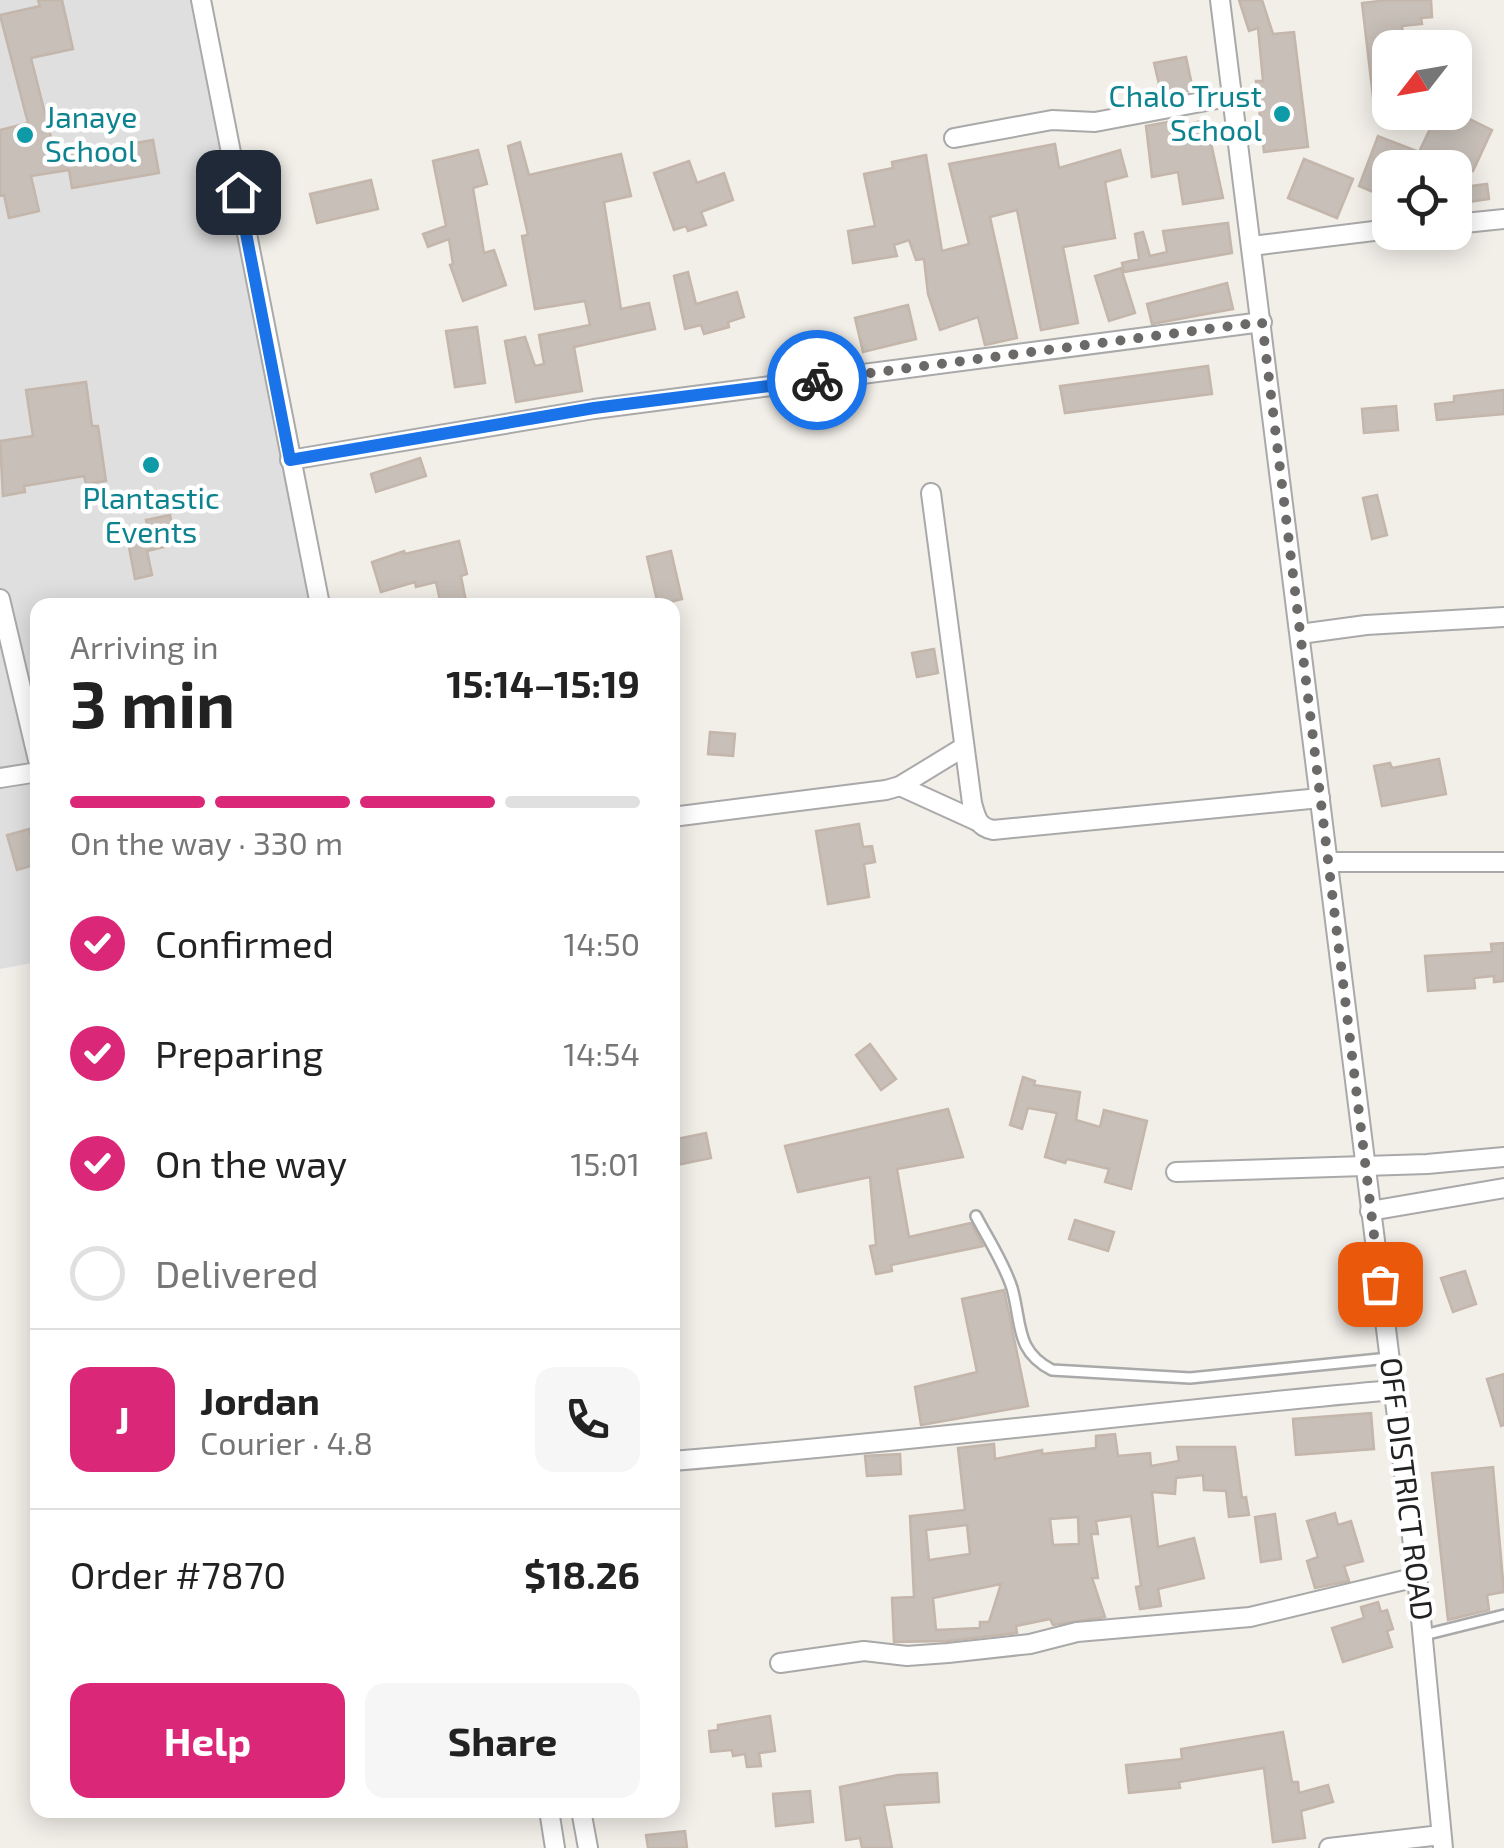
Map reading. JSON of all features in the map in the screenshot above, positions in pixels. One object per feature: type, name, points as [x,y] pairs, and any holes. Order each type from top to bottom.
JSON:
[{"type":"street","points":[[202,0],[319,598]]},
{"type":"street","name":"OFF DISTRICT ROAD","points":[[1220,0],[1424,1635],[1442,1842]]},
{"type":"street","points":[[954,138],[1052,120],[1094,122],[1233,96]]},
{"type":"street","points":[[1472,222],[1504,219]]},
{"type":"street","points":[[1252,246],[1372,231]]},
{"type":"street","points":[[290,460],[594,408],[1262,322]]},
{"type":"street","points":[[931,494],[964,747],[978,822]]},
{"type":"street","points":[[0,600],[30,726]]},
{"type":"street","points":[[1300,634],[1366,625],[1504,618]]},
{"type":"street","points":[[680,816],[841,798],[900,786],[964,747]]},
{"type":"street","points":[[0,778],[30,773]]},
{"type":"street","points":[[900,786],[993,830],[1320,798]]},
{"type":"street","points":[[1328,862],[1504,862]]},
{"type":"street","points":[[1176,1172],[1504,1157]]},
{"type":"street","points":[[1370,1211],[1504,1188]]},
{"type":"street","points":[[680,1460],[1394,1390]]},
{"type":"street","points":[[780,1663],[864,1651],[907,1656],[948,1654],[1030,1644],[1077,1632],[1250,1617],[1417,1577]]},
{"type":"street","points":[[550,1818],[556,1848]]},
{"type":"street","points":[[582,1818],[588,1848]]},
{"type":"street","points":[[1329,1848],[1442,1842]]},
{"type":"lane","points":[[976,1216],[1012,1288],[1027,1350],[1052,1370],[1190,1378],[1389,1358]]},
{"type":"lane","points":[[1424,1635],[1504,1614]]},
{"type":"shaded area","points":[[0,0],[192,0],[315,598],[30,598],[30,963],[0,969]]},
{"type":"building","points":[[38,0],[62,0],[73,49],[31,58],[56,157],[153,140],[159,173],[72,188],[69,170],[31,176],[39,211],[9,218],[4,195],[0,196],[0,130],[28,123],[0,15],[40,6]]},
{"type":"building","points":[[1239,0],[1262,0],[1273,34],[1294,32],[1308,147],[1264,152],[1256,81],[1263,81],[1258,28],[1249,31]]},
{"type":"building","points":[[1431,0],[1432,17],[1421,18],[1422,24],[1402,26],[1402,30],[1372,30],[1372,88],[1362,3]]},
{"type":"building","points":[[1186,57],[1193,90],[1162,97],[1154,63]]},
{"type":"building","points":[[1206,120],[1223,198],[1183,204],[1178,172],[1152,177],[1146,126],[1173,121],[1174,127]]},
{"type":"building","points":[[1472,120],[1492,130],[1473,171],[1472,150],[1420,150],[1429,130],[1472,130]]},
{"type":"building","points":[[1378,136],[1414,150],[1373,150]]},
{"type":"building","points":[[520,142],[529,175],[621,154],[631,196],[604,202],[621,309],[649,303],[655,329],[574,347],[582,391],[516,402],[505,341],[525,337],[535,366],[544,364],[539,335],[590,325],[585,301],[535,309],[522,236],[528,235],[508,146]]},
{"type":"building","points":[[1055,144],[1059,168],[1120,150],[1127,176],[1105,182],[1115,238],[1063,247],[1078,323],[1041,330],[1017,210],[990,217],[1017,338],[985,345],[978,317],[940,330],[928,294],[924,259],[916,260],[909,240],[894,245],[897,256],[853,263],[848,231],[875,226],[864,174],[893,168],[892,162],[926,155],[942,251],[969,244],[949,164]]},
{"type":"building","points":[[478,150],[487,184],[473,188],[484,253],[494,250],[506,285],[463,301],[450,265],[453,264],[449,239],[428,247],[423,234],[446,226],[433,161]]},
{"type":"building","points":[[1372,152],[1372,191],[1359,186]]},
{"type":"building","points":[[1304,159],[1353,179],[1337,218],[1288,198]]},
{"type":"building","points":[[689,161],[697,183],[724,173],[733,200],[701,212],[706,225],[688,231],[686,226],[674,230],[654,173]]},
{"type":"building","points":[[371,180],[378,209],[317,223],[310,194]]},
{"type":"building","points":[[1487,184],[1489,199],[1472,202],[1472,186]]},
{"type":"building","points":[[1228,223],[1232,253],[1124,272],[1122,263],[1139,259],[1135,234],[1143,232],[1150,256],[1167,252],[1163,231]]},
{"type":"building","points":[[1121,268],[1135,313],[1109,321],[1095,276]]},
{"type":"building","points":[[688,272],[696,304],[737,292],[744,317],[728,322],[729,327],[704,334],[701,325],[685,329],[674,276]]},
{"type":"building","points":[[1227,283],[1233,309],[1152,324],[1147,304]]},
{"type":"building","points":[[908,305],[916,339],[863,352],[855,318]]},
{"type":"building","points":[[477,327],[485,383],[455,387],[446,331]]},
{"type":"building","points":[[1208,366],[1212,394],[1065,413],[1060,386]]},
{"type":"building","points":[[86,382],[92,426],[98,426],[106,481],[86,484],[84,476],[24,486],[25,492],[3,496],[0,441],[33,436],[26,390]]},
{"type":"building","points":[[1504,390],[1504,414],[1437,420],[1435,404],[1454,402],[1454,396]]},
{"type":"building","points":[[1396,406],[1398,430],[1364,433],[1362,409]]},
{"type":"building","points":[[420,458],[426,476],[376,492],[371,474]]},
{"type":"building","points":[[1377,495],[1387,535],[1372,539],[1363,498]]},
{"type":"building","points":[[170,515],[176,544],[147,551],[152,575],[135,579],[128,542],[149,536],[146,520]]},
{"type":"building","points":[[459,541],[467,574],[461,576],[465,598],[439,598],[436,582],[416,587],[415,582],[381,592],[372,562],[404,551],[405,554]]},
{"type":"building","points":[[671,551],[682,599],[656,598],[647,557]]},
{"type":"building","points":[[934,649],[938,673],[917,677],[912,653]]},
{"type":"building","points":[[710,732],[735,734],[733,756],[708,754]]},
{"type":"building","points":[[1439,759],[1446,794],[1382,806],[1374,766],[1390,763],[1392,768]]},
{"type":"building","points":[[859,824],[863,847],[872,846],[875,862],[864,864],[869,897],[828,904],[816,831]]},
{"type":"building","points":[[29,829],[30,866],[17,870],[7,835]]},
{"type":"building","points":[[1504,943],[1504,981],[1494,982],[1494,976],[1474,978],[1475,988],[1428,991],[1425,956],[1492,952],[1491,944]]},
{"type":"building","points":[[870,1044],[896,1079],[881,1090],[856,1055]]},
{"type":"building","points":[[1023,1077],[1035,1081],[1034,1085],[1080,1092],[1076,1120],[1100,1127],[1104,1110],[1147,1121],[1131,1189],[1105,1182],[1109,1169],[1045,1157],[1057,1113],[1028,1108],[1022,1129],[1010,1125]]},
{"type":"building","points":[[948,1109],[963,1157],[897,1169],[909,1237],[971,1223],[983,1246],[891,1265],[892,1271],[876,1274],[870,1246],[876,1245],[870,1177],[798,1192],[785,1146]]},
{"type":"building","points":[[706,1133],[711,1158],[680,1164],[680,1138]]},
{"type":"building","points":[[1075,1220],[1114,1232],[1108,1251],[1069,1239]]},
{"type":"building","points":[[1465,1271],[1476,1304],[1453,1312],[1441,1278]]},
{"type":"building","points":[[1004,1290],[1028,1406],[921,1425],[915,1387],[977,1372],[962,1299]]},
{"type":"building","points":[[1504,1374],[1504,1425],[1501,1426],[1487,1379]]},
{"type":"building","points":[[1371,1413],[1374,1449],[1296,1455],[1293,1419]]},
{"type":"building","points":[[1115,1434],[1118,1456],[1150,1453],[1151,1466],[1179,1461],[1177,1447],[1235,1447],[1242,1498],[1246,1497],[1249,1515],[1229,1517],[1226,1491],[1204,1490],[1203,1475],[1176,1478],[1175,1494],[1152,1492],[1158,1547],[1194,1538],[1204,1578],[1158,1589],[1161,1606],[1140,1609],[1136,1587],[1141,1586],[1131,1516],[1096,1521],[1098,1534],[1091,1534],[1098,1578],[1092,1578],[1105,1617],[1053,1625],[1050,1619],[1016,1626],[1017,1633],[894,1642],[892,1598],[914,1597],[910,1516],[965,1510],[958,1448],[994,1444],[995,1459],[1042,1450],[1042,1454],[1096,1448],[1096,1436]],"holes":[[[1078,1517],[1079,1544],[1053,1545],[1050,1519]],[[967,1525],[970,1554],[929,1560],[926,1530]],[[1001,1584],[989,1622],[980,1622],[980,1628],[936,1630],[933,1598]]]},
{"type":"building","points":[[900,1454],[901,1474],[867,1476],[865,1456]]},
{"type":"building","points":[[1493,1467],[1504,1592],[1487,1595],[1489,1610],[1448,1620],[1432,1473]]},
{"type":"building","points":[[1335,1513],[1338,1525],[1351,1521],[1363,1561],[1344,1566],[1349,1581],[1315,1588],[1307,1561],[1318,1557],[1307,1521]]},
{"type":"building","points":[[1275,1514],[1281,1559],[1261,1562],[1255,1517]]},
{"type":"building","points":[[1378,1602],[1381,1612],[1387,1610],[1393,1629],[1387,1631],[1392,1647],[1343,1662],[1332,1628],[1364,1618],[1361,1607]]},
{"type":"building","points":[[770,1716],[775,1751],[759,1753],[761,1766],[747,1767],[745,1754],[733,1756],[732,1750],[711,1752],[709,1731],[718,1730],[718,1725]]},
{"type":"building","points":[[1283,1732],[1292,1782],[1298,1782],[1299,1793],[1328,1785],[1333,1802],[1301,1811],[1305,1838],[1273,1842],[1264,1768],[1179,1782],[1180,1788],[1129,1793],[1126,1765],[1182,1759],[1181,1749]]},
{"type":"building","points":[[937,1773],[939,1802],[884,1805],[892,1848],[862,1848],[860,1838],[846,1840],[840,1787],[898,1775]]},
{"type":"building","points":[[810,1791],[813,1822],[776,1826],[773,1794]]},
{"type":"building","points":[[685,1831],[687,1848],[648,1848],[646,1835]]},
{"type":"way so far","points":[[817,380],[1262,322],[1380,1284]]},
{"type":"place","name":"Chalo Trust School","points":[[1282,114]]},
{"type":"place","name":"Janaye School","points":[[25,135]]},
{"type":"place","name":"Plantastic Events","points":[[151,465]]},
{"type":"route","points":[[238,192],[290,460],[594,408],[817,380]]}]
